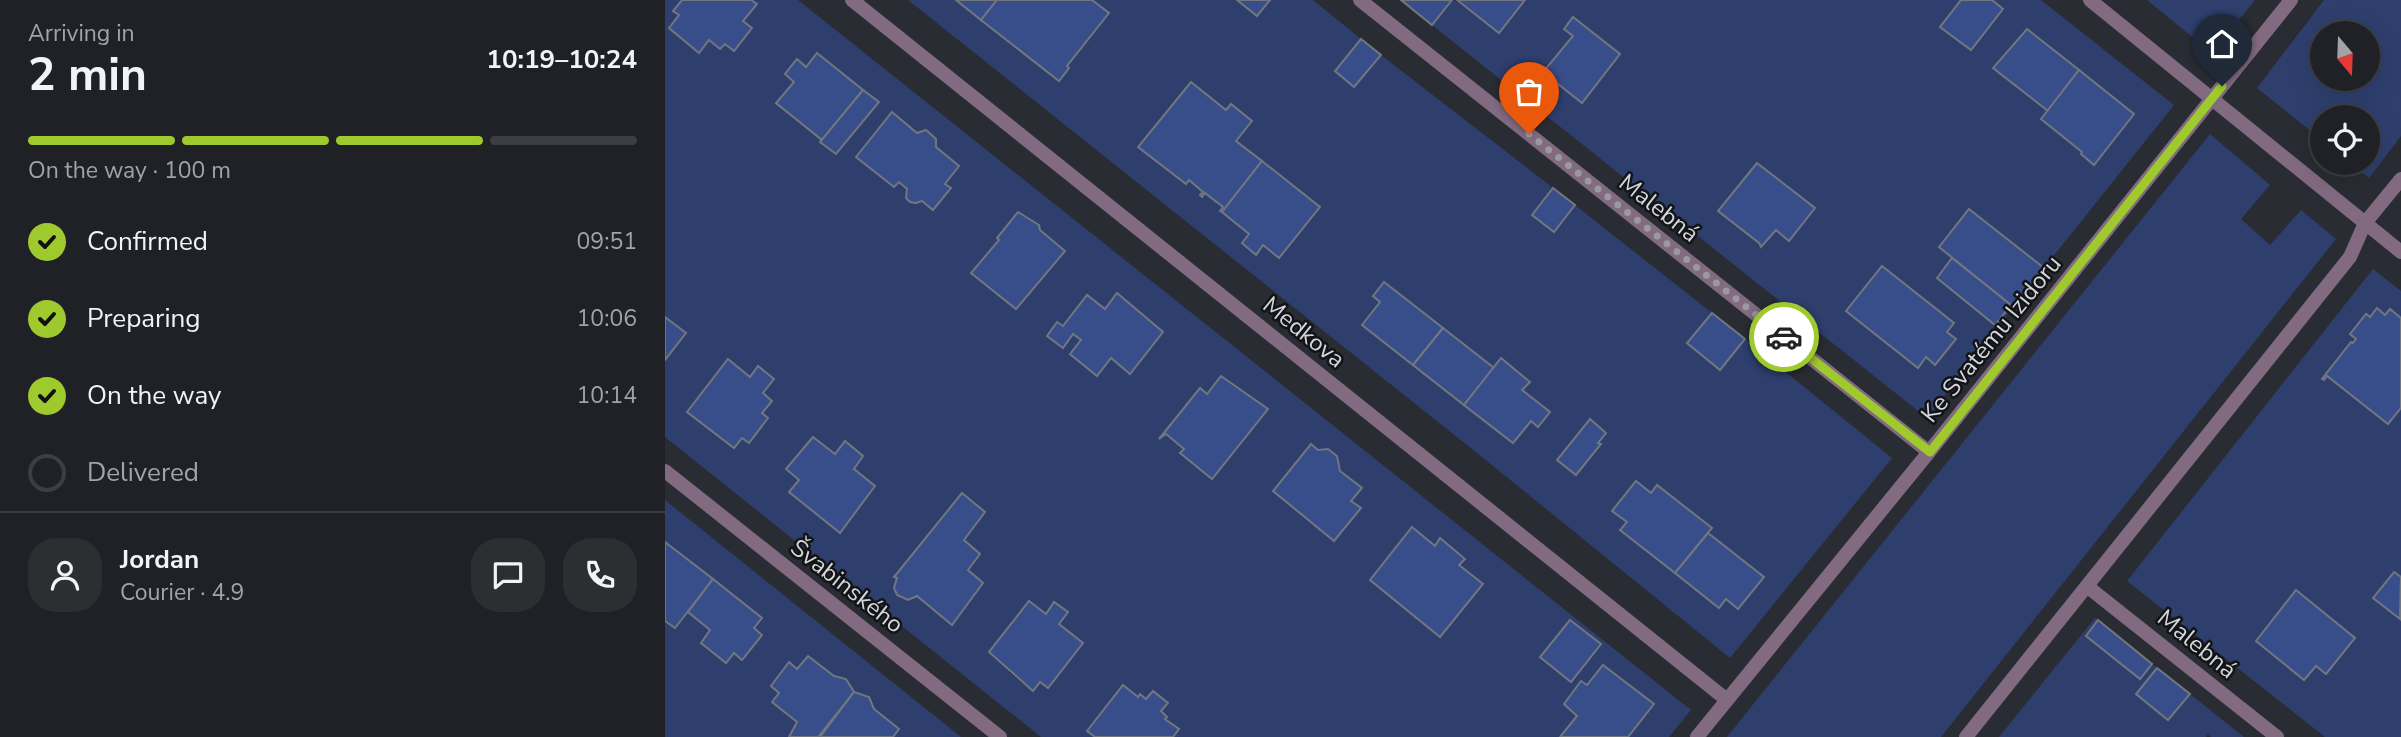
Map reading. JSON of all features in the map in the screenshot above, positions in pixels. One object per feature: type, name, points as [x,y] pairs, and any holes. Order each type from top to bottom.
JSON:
[{"type":"street","name":"Medkova","points":[[852,0],[1727,700]]},
{"type":"street","name":"Malebná","points":[[1360,0],[1930,452]]},
{"type":"street","points":[[2090,0],[2401,252]]},
{"type":"street","name":"Ke Svatému Izidoru","points":[[1697,737],[1930,452],[2291,0]]},
{"type":"street","points":[[1966,737],[2350,257],[2365,223],[2401,179]]},
{"type":"street","name":"Švabinského","points":[[665,471],[1000,737]]},
{"type":"street","name":"Malebná","points":[[2088,587],[2277,737]]},
{"type":"shaded area","points":[[665,0],[682,0],[673,11],[679,15],[669,28],[699,53],[709,40],[720,49],[725,44],[734,51],[743,21],[756,5],[751,0],[798,0],[1691,710],[1669,737],[1628,737],[1653,704],[1603,665],[1587,685],[1581,681],[1564,704],[1577,716],[1560,737],[1173,737],[1178,729],[1140,694],[1088,731],[1095,737],[1041,737],[665,437],[665,360],[686,333],[665,317]],"holes":[[[818,53],[863,90],[821,140],[776,103],[794,82],[785,74],[796,60],[806,67]],[[892,113],[917,133],[926,130],[936,139],[936,147],[959,166],[945,184],[950,188],[920,202],[912,203],[906,198],[907,189],[899,182],[894,187],[856,157]],[[1025,218],[1029,218],[1064,251],[1016,309],[971,273],[999,240]],[[1117,293],[1163,332],[1130,374],[1111,358],[1097,376],[1070,354],[1081,340],[1073,334],[1063,348],[1047,337],[1057,322],[1063,326],[1087,295],[1105,309]],[[728,359],[750,377],[758,366],[774,379],[763,393],[771,401],[762,413],[768,418],[750,442],[742,438],[733,448],[688,412]],[[1221,376],[1268,409],[1212,479],[1181,454],[1184,449],[1165,434],[1160,439],[1200,389],[1207,394]],[[813,437],[835,454],[845,441],[863,456],[854,469],[874,486],[839,533],[789,492],[799,480],[787,469]],[[1310,445],[1362,488],[1351,501],[1361,508],[1335,540],[1273,491]],[[961,494],[985,512],[964,540],[980,554],[968,570],[983,584],[952,624],[917,596],[908,600],[901,598],[894,588],[895,577]],[[1411,527],[1435,546],[1441,539],[1465,558],[1459,565],[1440,637],[1370,580]],[[1029,601],[1046,614],[1054,602],[1068,612],[1059,624],[1048,688],[1040,682],[1032,691],[1009,672],[1010,670],[989,652]],[[1570,620],[1600,644],[1570,681],[1540,657]]]},
{"type":"shaded area","points":[[908,0],[956,0],[1059,81],[1069,68],[1067,66],[1109,14],[1092,0],[1237,0],[1257,16],[1270,0],[1313,0],[1361,39],[1335,71],[1354,87],[1381,55],[1553,188],[1532,215],[1554,232],[1575,205],[1712,313],[1688,343],[1720,370],[1745,339],[1892,458],[1730,658]],"holes":[[[1191,82],[1226,110],[1231,104],[1252,121],[1236,141],[1319,207],[1279,258],[1263,245],[1256,254],[1242,243],[1249,234],[1220,211],[1223,207],[1205,193],[1200,195],[1203,192],[1189,180],[1185,184],[1139,147]],[[1385,282],[1494,368],[1502,359],[1530,381],[1522,390],[1550,412],[1531,421],[1513,443],[1363,325],[1380,302],[1373,296]],[[1590,420],[1606,433],[1576,475]],[[1635,481],[1651,493],[1657,485],[1711,527],[1708,533],[1763,577],[1726,599],[1719,607],[1621,530],[1627,522],[1613,511]]]},
{"type":"shaded area","points":[[1454,0],[1499,33],[1525,0],[1961,0],[1941,27],[1971,50],[2003,9],[1992,0],[2041,0],[2174,105],[2044,268],[1969,210],[1939,247],[1952,258],[1937,278],[1994,325],[2011,305],[2013,307],[1927,418],[1432,25]],"holes":[[[1573,17],[1620,54],[1582,103],[1573,36],[1564,29]],[[2027,29],[2134,113],[2094,164],[2041,120],[2048,111],[1993,69]],[[1757,163],[1815,208],[1790,240],[1776,230],[1761,247],[1718,211]],[[1882,267],[1954,323],[1947,332],[1935,365],[1926,357],[1918,367]]]},
{"type":"shaded area","points":[[2147,0],[2255,0],[2212,53]]},
{"type":"shaded area","points":[[2324,0],[2401,0],[2401,136],[2380,164],[2380,105],[2310,105],[2310,130],[2257,88]]},
{"type":"shaded area","points":[[2210,134],[2270,185],[2241,219],[2270,245],[2301,210],[2336,239],[1941,737],[1727,737]]},
{"type":"shaded area","points":[[2373,269],[2401,291],[2401,318],[2390,309],[2385,315],[2377,308],[2370,317],[2366,314],[2350,334],[2356,339],[2322,379],[2327,376],[2388,424],[2401,408],[2401,577],[2393,572],[2374,598],[2401,619],[2401,737],[2325,737],[2127,581]],"holes":[[[2296,590],[2355,638],[2326,673],[2316,666],[2304,680],[2257,641]]]},
{"type":"shaded area","points":[[665,500],[961,737],[893,737],[899,728],[874,709],[869,697],[855,691],[846,679],[797,669],[790,663],[771,686],[779,693],[772,702],[797,722],[789,737],[665,737],[665,621],[675,628],[688,612],[710,630],[701,643],[726,663],[734,653],[743,660],[762,635],[754,628],[762,618],[665,542]]},
{"type":"shaded area","points":[[2095,618],[2098,620],[2086,636],[2140,679],[2152,664],[2157,668],[2136,694],[2168,720],[2190,694],[2244,737],[2211,737],[2208,734],[2206,737],[1999,737]]},
{"type":"building","points":[[682,0],[751,0],[757,4],[743,21],[752,28],[734,51],[725,44],[720,49],[709,40],[699,53],[669,28],[679,15],[673,11]]},
{"type":"building","points":[[956,0],[997,0],[981,20]]},
{"type":"building","points":[[997,0],[1092,0],[1109,13],[1067,66],[1069,68],[1059,81],[981,20]]},
{"type":"building","points":[[1237,0],[1270,0],[1257,16]]},
{"type":"building","points":[[1401,0],[1452,0],[1432,25]]},
{"type":"building","points":[[1457,0],[1525,0],[1499,33]]},
{"type":"building","points":[[1961,0],[1992,0],[2003,9],[1971,50],[1940,27]]},
{"type":"building","points":[[1573,17],[1620,54],[1582,103],[1543,72],[1573,36],[1564,29]]},
{"type":"building","points":[[2027,29],[2079,70],[2048,111],[1993,68]]},
{"type":"building","points":[[1361,39],[1381,55],[1354,87],[1335,71]]},
{"type":"building","points":[[817,53],[863,90],[822,140],[776,103],[794,82],[785,74],[797,59],[806,67]]},
{"type":"building","points":[[2079,70],[2134,114],[2094,165],[2041,119]]},
{"type":"building","points":[[1191,82],[1226,110],[1231,104],[1252,121],[1236,141],[1262,161],[1222,212],[1220,211],[1223,207],[1205,193],[1202,197],[1200,195],[1203,192],[1189,180],[1186,184],[1138,147]]},
{"type":"building","points":[[863,90],[879,102],[836,154],[820,142]]},
{"type":"building","points":[[892,112],[917,133],[926,130],[936,139],[936,147],[959,166],[945,184],[951,188],[933,210],[922,201],[910,202],[906,198],[907,189],[899,182],[894,187],[856,157]]},
{"type":"building","points":[[1262,161],[1320,207],[1279,258],[1263,245],[1256,255],[1242,243],[1249,234],[1222,212]]},
{"type":"building","points":[[1757,163],[1815,208],[1789,241],[1776,230],[1761,247],[1718,211]]},
{"type":"building","points":[[1553,188],[1575,205],[1554,232],[1532,215]]},
{"type":"building","points":[[1969,209],[2044,268],[2013,307],[1939,247]]},
{"type":"building","points":[[1018,212],[1039,225],[1040,230],[1065,251],[1016,309],[971,273]]},
{"type":"building","points":[[1952,258],[2011,305],[1995,325],[1937,278]]},
{"type":"building","points":[[1882,266],[1954,323],[1947,332],[1956,339],[1935,365],[1926,357],[1918,368],[1846,311]]},
{"type":"building","points":[[1384,282],[1443,328],[1413,365],[1362,325],[1380,302],[1373,296]]},
{"type":"building","points":[[1117,293],[1163,332],[1130,374],[1111,358],[1097,376],[1070,354],[1081,340],[1073,334],[1063,348],[1047,336],[1057,322],[1063,326],[1087,295],[1105,309]]},
{"type":"building","points":[[2377,308],[2385,315],[2390,309],[2401,318],[2401,408],[2388,424],[2327,376],[2322,379],[2356,339],[2350,334],[2366,314],[2370,317]]},
{"type":"building","points":[[1712,313],[1745,339],[1720,370],[1687,343]]},
{"type":"building","points":[[665,317],[686,333],[665,360]]},
{"type":"building","points":[[1443,328],[1494,368],[1464,405],[1413,365]]},
{"type":"building","points":[[1501,358],[1530,382],[1522,390],[1550,412],[1538,427],[1531,421],[1513,443],[1464,405]]},
{"type":"building","points":[[728,359],[750,377],[758,366],[774,379],[763,393],[772,401],[762,413],[768,418],[749,443],[742,438],[734,448],[687,412]]},
{"type":"building","points":[[1221,376],[1268,409],[1212,479],[1180,453],[1184,449],[1166,434],[1159,439],[1200,388],[1207,394]]},
{"type":"building","points":[[1590,419],[1606,433],[1598,443],[1601,444],[1576,475],[1557,460]]},
{"type":"building","points":[[813,437],[835,454],[845,441],[863,456],[854,469],[875,486],[840,533],[789,492],[799,480],[786,469]]},
{"type":"building","points":[[1311,444],[1318,450],[1328,449],[1337,456],[1340,471],[1362,488],[1351,501],[1361,508],[1334,541],[1273,491]]},
{"type":"building","points":[[1636,481],[1651,493],[1657,485],[1712,528],[1675,573],[1620,530],[1627,522],[1612,511]]},
{"type":"building","points":[[962,493],[985,512],[964,540],[980,554],[968,570],[983,583],[952,625],[917,596],[908,600],[897,595],[894,588],[897,578],[894,577]]},
{"type":"building","points":[[1412,527],[1435,546],[1440,538],[1465,559],[1459,565],[1483,584],[1440,637],[1370,580]]},
{"type":"building","points":[[1708,533],[1764,577],[1738,609],[1726,599],[1719,608],[1675,573]]},
{"type":"building","points":[[665,542],[713,579],[675,628],[665,621]]},
{"type":"building","points":[[2394,572],[2401,577],[2400,619],[2373,598]]},
{"type":"building","points":[[713,579],[762,618],[754,628],[762,635],[742,660],[734,653],[726,663],[701,643],[710,630],[688,612]]},
{"type":"building","points":[[2296,590],[2355,638],[2326,674],[2316,666],[2304,680],[2256,641]]},
{"type":"building","points":[[1029,601],[1046,614],[1054,602],[1068,612],[1059,624],[1083,643],[1048,688],[1040,682],[1033,691],[989,652]]},
{"type":"building","points":[[1570,620],[1601,644],[1571,682],[1540,657]]},
{"type":"building","points":[[2098,620],[2152,664],[2140,679],[2086,636]]},
{"type":"building","points":[[808,656],[834,676],[846,679],[854,692],[818,737],[789,737],[797,722],[772,702],[779,693],[771,686],[789,662],[797,669]]},
{"type":"building","points":[[1603,665],[1654,704],[1628,737],[1560,737],[1577,716],[1564,704],[1581,681],[1587,685]]},
{"type":"building","points":[[2157,668],[2190,694],[2168,720],[2136,694]]},
{"type":"building","points":[[1123,685],[1138,697],[1140,694],[1146,699],[1153,691],[1168,703],[1161,711],[1167,717],[1165,719],[1179,729],[1173,737],[1095,737],[1087,731]]},
{"type":"building","points":[[854,692],[869,697],[874,709],[899,729],[893,737],[820,737]]},
{"type":"way so far","points":[[1529,134],[1784,337]]},
{"type":"route","points":[[1784,337],[1930,452],[2222,86]]}]
